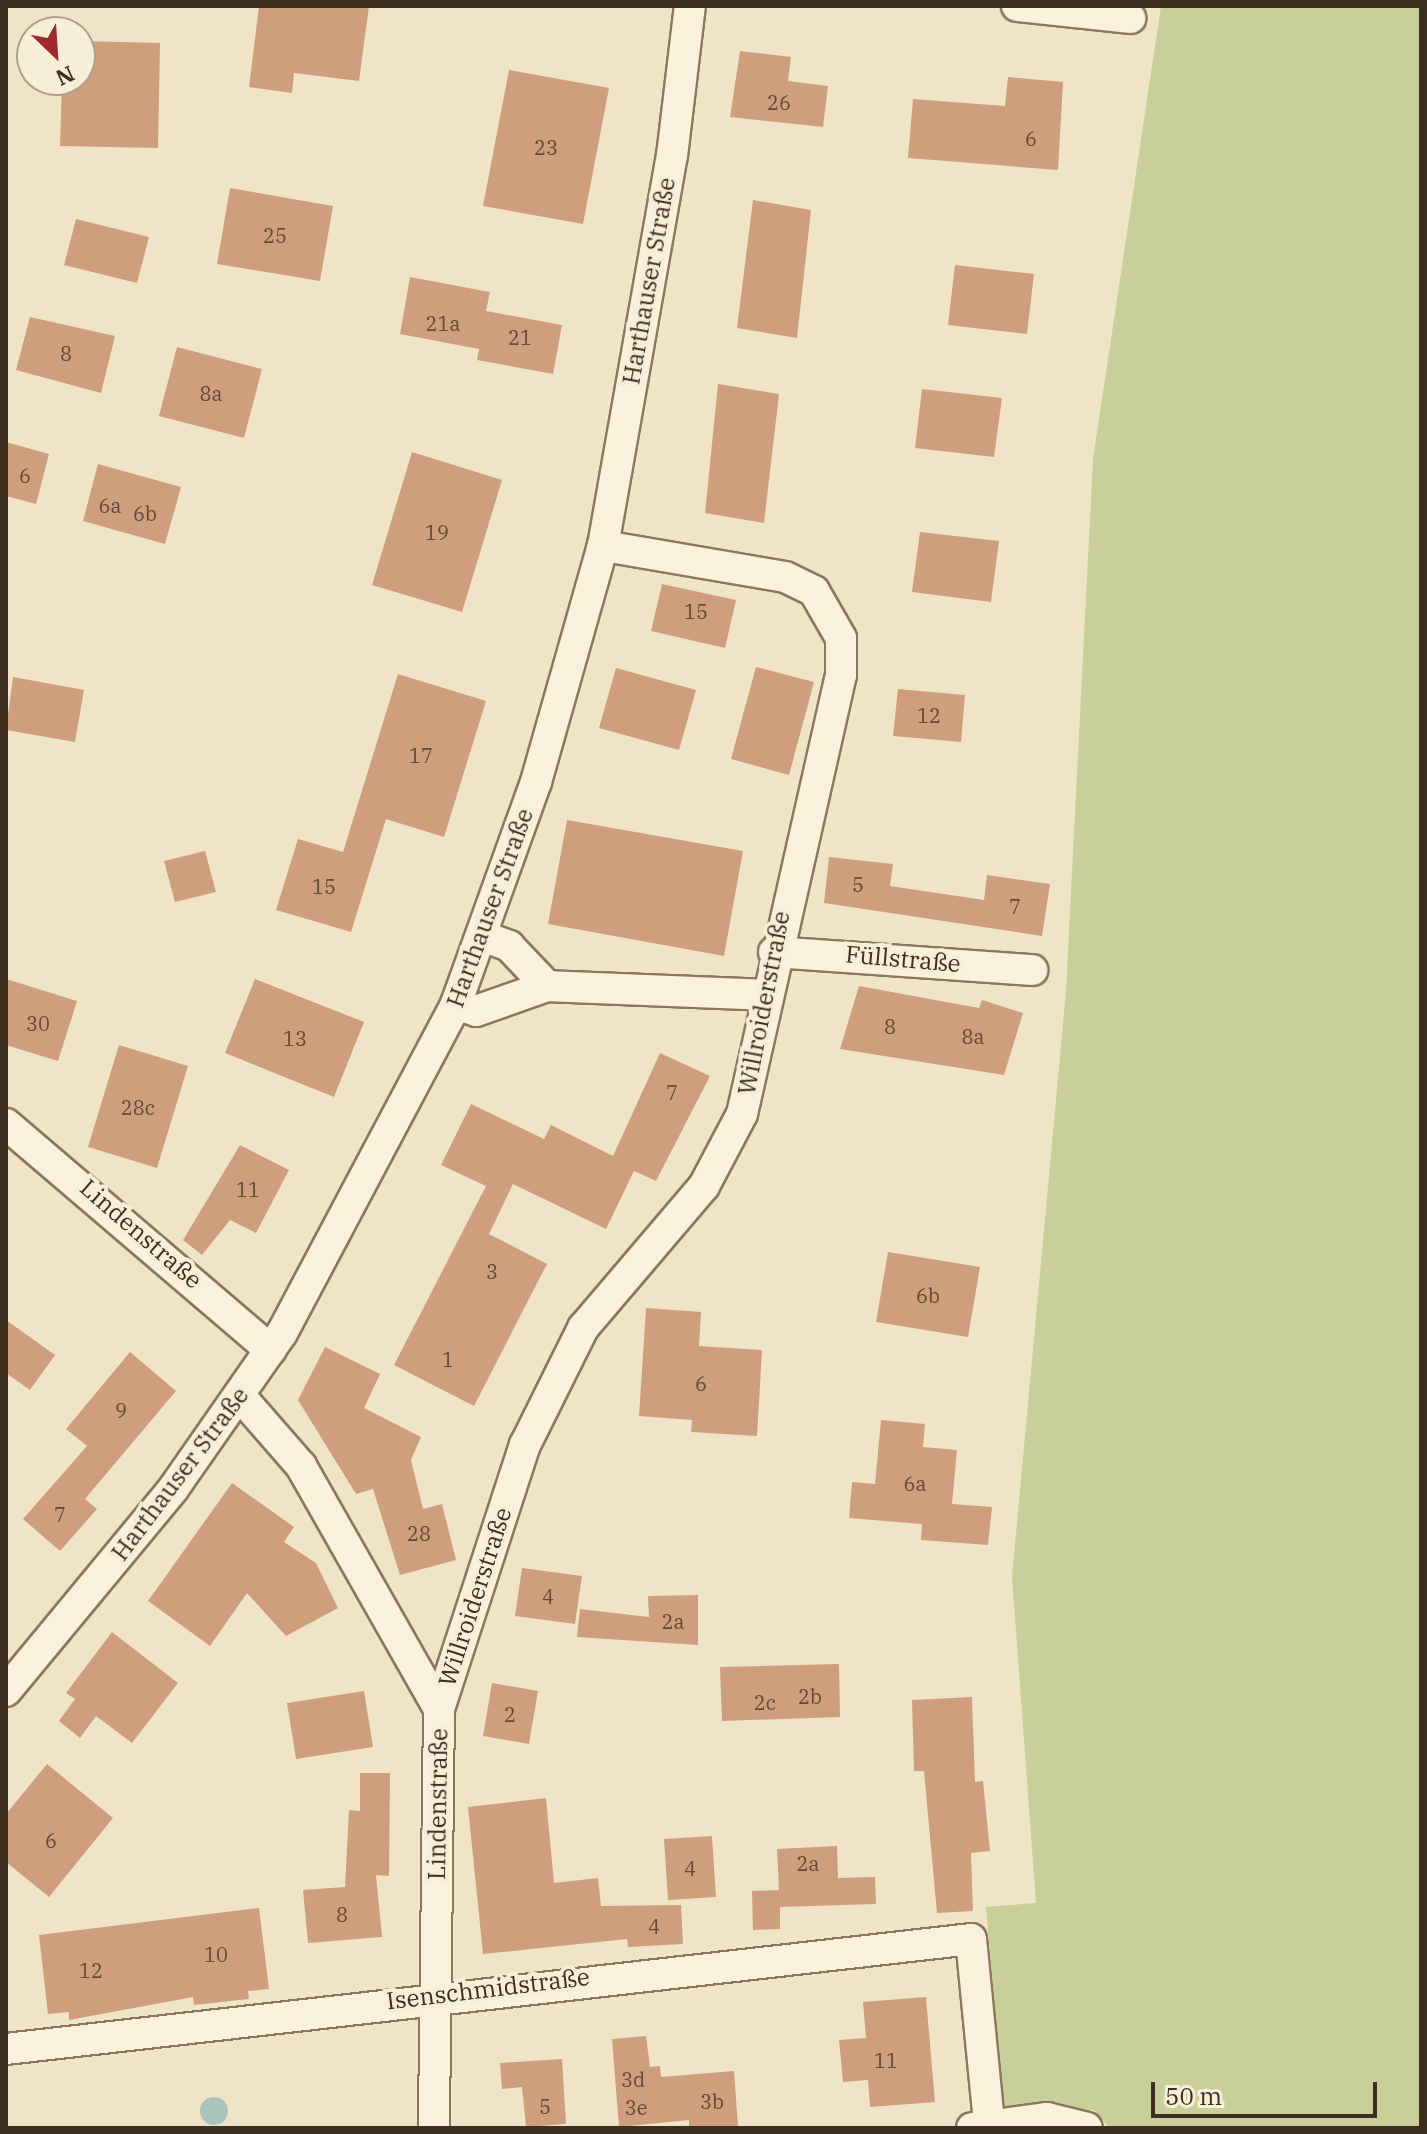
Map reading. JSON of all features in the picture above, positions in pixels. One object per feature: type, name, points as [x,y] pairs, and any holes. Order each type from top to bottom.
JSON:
[{"type":"street","name":"Harthauser Straße","points":[[6,1691],[240,1396],[271,1350],[356,1203],[456,1004],[536,782],[603,546],[672,156],[690,6]]},
{"type":"street","points":[[1017,6],[1130,18]]},
{"type":"street","name":"Willroiderstraße","points":[[439,1709],[525,1445],[583,1328],[704,1186],[742,1114],[768,995],[774,952],[841,675],[832,613],[814,591],[785,577],[603,546]]},
{"type":"street","points":[[482,936],[509,946],[547,986]]},
{"type":"street","name":"Füllstraße","points":[[774,952],[1032,970]]},
{"type":"street","points":[[456,1004],[476,1011],[547,986],[768,995]]},
{"type":"street","name":"Lindenstraße","points":[[6,1124],[271,1350]]},
{"type":"street","name":"Lindenstraße","points":[[240,1396],[301,1466],[439,1709],[434,2128]]},
{"type":"street","name":"Isenschmidstraße","points":[[6,2049],[435,1995],[971,1939],[981,2125]]},
{"type":"street","points":[[981,2125],[1047,2118],[1087,2128]]},
{"type":"green space","points":[[1161,6],[1421,6],[1421,2128],[1110,2128],[1094,2110],[1004,2111],[986,1907],[1036,1903],[1012,1577],[1066,991],[1093,459]]},
{"type":"water","points":[[214,2097],[224,2101],[228,2111],[224,2121],[214,2125],[204,2121],[200,2111],[204,2101]]},
{"type":"building","points":[[259,6],[369,6],[359,81],[294,73],[292,93],[249,87]]},
{"type":"building","points":[[96,41],[160,43],[158,148],[60,146],[62,96],[96,96]]},
{"type":"building","points":[[740,51],[791,57],[788,81],[828,86],[823,127],[730,117]]},
{"type":"building","points":[[509,70],[609,88],[583,224],[483,206]]},
{"type":"building","points":[[1008,77],[1063,82],[1058,170],[908,158],[913,99],[1005,106]]},
{"type":"building","points":[[230,188],[333,206],[320,281],[217,264]]},
{"type":"building","points":[[753,200],[811,210],[797,338],[737,328]]},
{"type":"building","points":[[76,219],[149,237],[137,283],[64,265]]},
{"type":"building","points":[[955,265],[1034,274],[1027,334],[948,325]]},
{"type":"building","points":[[410,277],[490,292],[486,311],[562,325],[553,374],[477,360],[479,349],[400,334]]},
{"type":"building","points":[[30,317],[115,336],[101,393],[16,370]]},
{"type":"building","points":[[177,347],[262,369],[244,438],[159,416]]},
{"type":"building","points":[[718,384],[779,394],[764,523],[705,513]]},
{"type":"building","points":[[922,389],[1002,398],[994,457],[915,448]]},
{"type":"building","points":[[6,442],[49,454],[36,504],[6,496]]},
{"type":"building","points":[[412,452],[502,480],[462,612],[372,585]]},
{"type":"building","points":[[98,464],[181,487],[165,544],[83,521]]},
{"type":"building","points":[[920,532],[999,541],[991,602],[912,592]]},
{"type":"building","points":[[662,584],[736,600],[725,648],[651,631]]},
{"type":"building","points":[[756,667],[814,682],[789,775],[731,759]]},
{"type":"building","points":[[616,668],[696,690],[679,750],[599,728]]},
{"type":"building","points":[[398,674],[486,701],[444,837],[386,819],[351,932],[276,910],[298,839],[343,852]]},
{"type":"building","points":[[13,677],[84,690],[75,742],[6,730]]},
{"type":"building","points":[[898,689],[965,695],[961,742],[893,736]]},
{"type":"building","points":[[567,820],[743,851],[724,956],[548,924]]},
{"type":"building","points":[[205,851],[216,892],[175,902],[164,861]]},
{"type":"building","points":[[829,857],[893,864],[890,886],[984,900],[987,875],[1050,884],[1042,936],[824,903]]},
{"type":"building","points":[[6,979],[77,1001],[58,1061],[6,1045]]},
{"type":"building","points":[[255,979],[364,1022],[334,1097],[225,1053]]},
{"type":"building","points":[[859,986],[979,1008],[982,1000],[1023,1013],[1004,1075],[840,1049]]},
{"type":"building","points":[[119,1045],[188,1066],[157,1168],[88,1147]]},
{"type":"building","points":[[660,1053],[710,1076],[656,1181],[634,1171],[606,1229],[513,1184],[489,1234],[547,1264],[474,1406],[394,1365],[486,1186],[441,1165],[471,1104],[544,1139],[551,1125],[613,1156]]},
{"type":"building","points":[[240,1145],[289,1170],[256,1233],[230,1220],[202,1255],[183,1240]]},
{"type":"building","points":[[888,1252],[980,1267],[968,1337],[876,1322]]},
{"type":"building","points":[[646,1308],[701,1312],[699,1346],[762,1350],[757,1436],[691,1432],[692,1420],[639,1416]]},
{"type":"building","points":[[6,1320],[55,1355],[30,1390],[6,1373]]},
{"type":"building","points":[[325,1347],[380,1374],[364,1408],[421,1437],[411,1460],[423,1509],[442,1504],[456,1560],[400,1575],[373,1489],[356,1494],[298,1400]]},
{"type":"building","points":[[130,1352],[176,1391],[85,1499],[97,1509],[60,1551],[23,1519],[87,1446],[66,1429]]},
{"type":"building","points":[[881,1420],[925,1424],[923,1447],[957,1450],[952,1504],[992,1507],[988,1545],[921,1540],[922,1524],[849,1518],[852,1482],[875,1484]]},
{"type":"building","points":[[232,1483],[294,1527],[284,1542],[316,1563],[338,1608],[286,1636],[247,1593],[210,1646],[148,1601]]},
{"type":"building","points":[[522,1568],[582,1576],[575,1624],[515,1616]]},
{"type":"building","points":[[698,1595],[698,1645],[577,1637],[580,1609],[649,1617],[648,1596]]},
{"type":"building","points":[[112,1632],[178,1683],[132,1743],[96,1716],[80,1738],[59,1721],[75,1699],[66,1693]]},
{"type":"building","points":[[839,1664],[840,1717],[722,1721],[720,1667]]},
{"type":"building","points":[[492,1683],[538,1691],[529,1744],[483,1736]]},
{"type":"building","points":[[364,1691],[373,1747],[296,1759],[287,1703]]},
{"type":"building","points":[[972,1697],[975,1782],[983,1781],[990,1851],[971,1853],[973,1911],[937,1913],[924,1771],[914,1771],[912,1700]]},
{"type":"building","points":[[47,1764],[113,1818],[49,1897],[6,1862],[6,1814]]},
{"type":"building","points":[[360,1773],[390,1773],[389,1876],[376,1875],[382,1937],[308,1943],[303,1890],[345,1887],[349,1810],[360,1811]]},
{"type":"building","points":[[546,1798],[554,1883],[598,1878],[601,1906],[681,1905],[683,1944],[628,1947],[627,1939],[483,1954],[468,1807]]},
{"type":"building","points":[[712,1836],[716,1897],[668,1900],[664,1839]]},
{"type":"building","points":[[837,1846],[838,1878],[875,1877],[876,1904],[780,1907],[780,1929],[753,1930],[752,1891],[779,1890],[777,1849]]},
{"type":"building","points":[[259,1908],[269,1989],[248,1991],[249,1999],[194,2005],[193,1997],[69,2020],[69,2012],[48,2014],[39,1935]]},
{"type":"building","points":[[926,1997],[935,2102],[870,2107],[868,2080],[843,2082],[839,2040],[866,2038],[863,2002]]},
{"type":"building","points":[[646,2036],[650,2067],[660,2066],[661,2077],[734,2071],[738,2126],[689,2128],[689,2120],[619,2127],[612,2039]]},
{"type":"building","points":[[562,2059],[566,2124],[526,2127],[522,2087],[502,2089],[500,2063]]}]
